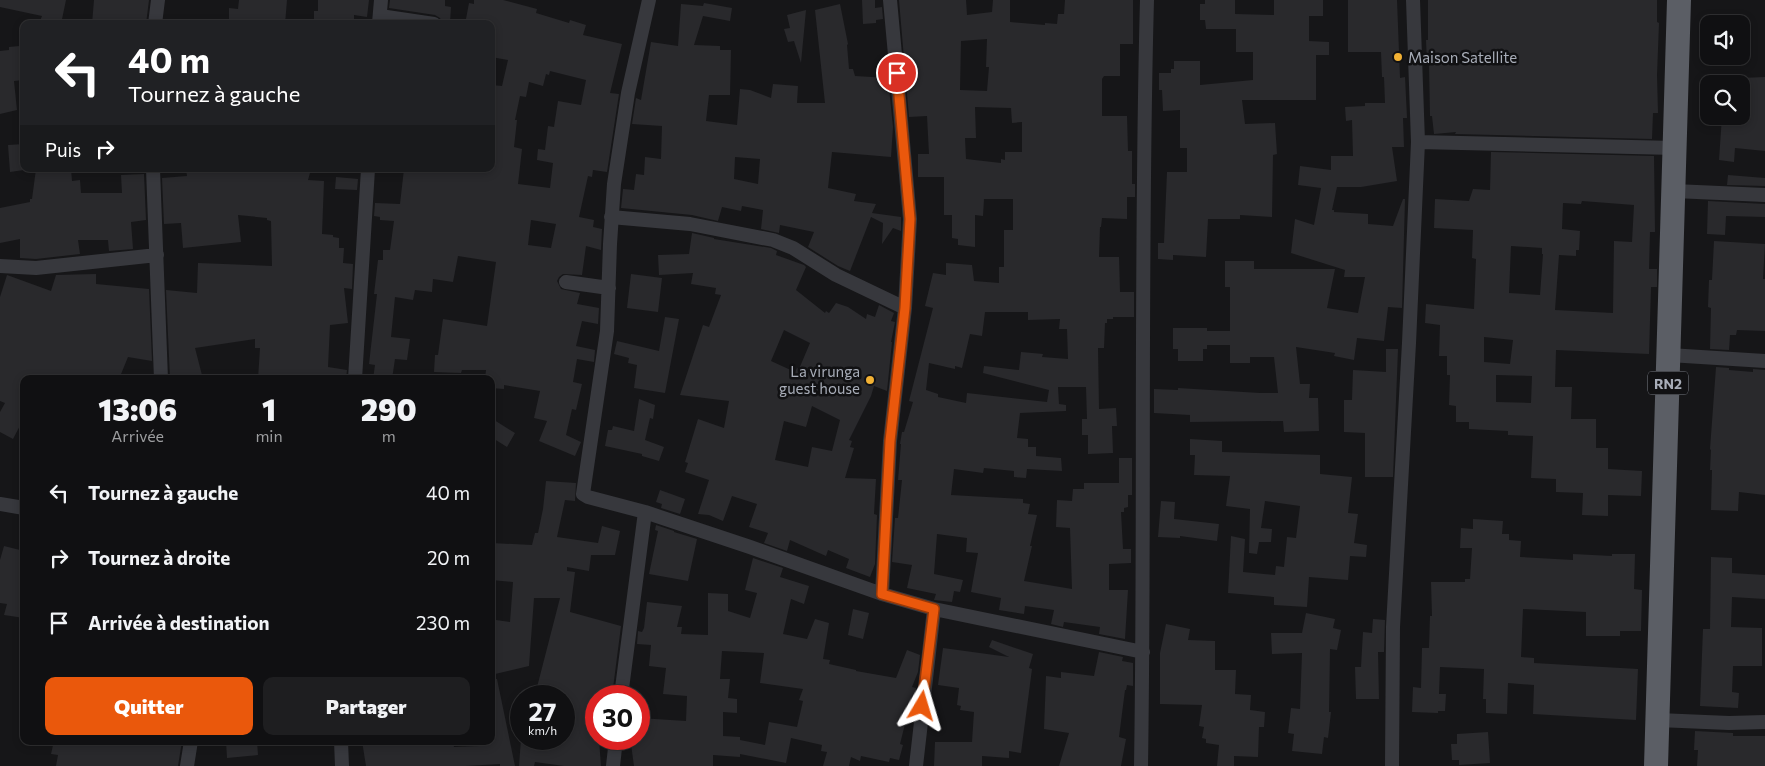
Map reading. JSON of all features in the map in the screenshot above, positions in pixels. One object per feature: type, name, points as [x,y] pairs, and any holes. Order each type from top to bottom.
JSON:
[{"type":"highway","name":"RN2","points":[[1656,766],[1679,0]]},
{"type":"street","points":[[156,20],[158,0]]},
{"type":"street","points":[[379,20],[381,0]]},
{"type":"street","points":[[649,0],[628,93],[614,184],[607,331],[583,494],[645,512],[882,594],[934,609],[1143,652]]},
{"type":"street","points":[[882,594],[890,441],[905,308],[910,219],[890,0]]},
{"type":"street","points":[[1141,766],[1143,652],[1142,336],[1147,0]]},
{"type":"street","points":[[1392,766],[1393,627],[1409,353],[1418,142],[1413,0]]},
{"type":"street","points":[[1418,142],[1675,148]]},
{"type":"street","points":[[153,172],[161,375]]},
{"type":"street","points":[[355,375],[368,172]]},
{"type":"street","points":[[1674,191],[1765,195]]},
{"type":"street","points":[[611,217],[690,224],[773,240],[793,248],[836,275],[905,308]]},
{"type":"street","points":[[0,266],[36,268],[157,254]]},
{"type":"street","points":[[566,282],[609,288]]},
{"type":"street","points":[[1669,355],[1765,360]]},
{"type":"street","points":[[0,504],[20,507]]},
{"type":"street","points":[[623,685],[645,512]]},
{"type":"street","points":[[916,766],[934,609]]},
{"type":"street","points":[[1658,720],[1729,723],[1765,722]]},
{"type":"street","points":[[188,766],[191,745]]},
{"type":"street","points":[[341,745],[342,766]]},
{"type":"street","points":[[613,766],[615,750]]},
{"type":"building","points":[[0,0],[66,0],[62,20],[40,20],[42,16],[0,7]]},
{"type":"building","points":[[94,0],[149,0],[146,20],[92,20]]},
{"type":"building","points":[[239,0],[287,0],[285,20],[229,20],[229,8],[238,9]]},
{"type":"building","points":[[318,0],[369,0],[367,17],[354,15],[354,20],[314,20],[314,11],[318,11]]},
{"type":"building","points":[[390,0],[445,0],[445,6],[451,7],[450,20],[441,20],[435,15],[389,8]]},
{"type":"building","points":[[474,0],[503,0],[537,9],[536,13],[569,23],[570,20],[586,25],[583,35],[622,44],[610,93],[619,94],[607,172],[593,170],[592,177],[588,176],[579,217],[594,220],[593,227],[602,229],[601,250],[586,246],[582,275],[563,274],[557,281],[561,289],[580,293],[577,304],[599,308],[598,324],[582,321],[576,346],[595,350],[594,362],[577,359],[573,382],[582,384],[576,410],[572,409],[566,435],[581,442],[575,456],[539,441],[547,421],[534,418],[540,391],[504,385],[504,389],[495,388],[495,375],[485,375],[486,370],[462,370],[461,373],[434,372],[435,355],[438,355],[443,319],[487,326],[496,262],[458,256],[453,282],[433,279],[432,292],[415,290],[413,300],[395,297],[391,337],[410,339],[407,360],[395,359],[393,375],[374,375],[375,365],[369,364],[377,294],[374,294],[378,260],[383,260],[383,250],[390,250],[394,221],[380,220],[380,217],[374,216],[375,203],[400,204],[404,172],[495,172],[495,85],[502,86],[508,60],[495,58],[495,20],[466,19],[469,3],[474,4]],"holes":[[[550,71],[586,80],[581,105],[558,101],[554,127],[548,126],[545,150],[538,149],[537,160],[553,163],[550,188],[518,184],[522,149],[514,147],[517,120],[515,120],[520,96],[526,97],[529,82],[543,86],[546,74],[549,75]],[[531,220],[556,224],[551,248],[528,245]]]},
{"type":"building","points":[[862,0],[875,0],[875,8],[882,7],[883,19],[876,20],[876,23],[863,24]]},
{"type":"building","points":[[899,0],[966,0],[967,15],[992,12],[993,0],[1010,0],[1010,22],[1045,25],[1045,23],[1057,24],[1058,14],[1064,14],[1065,0],[1133,0],[1133,44],[1120,44],[1120,76],[1104,76],[1102,79],[1102,116],[1127,116],[1128,151],[1132,151],[1132,184],[1135,184],[1135,197],[1127,197],[1127,219],[1102,218],[1100,227],[1099,257],[1119,257],[1120,292],[1134,292],[1134,317],[1113,317],[1113,319],[1107,319],[1107,323],[1105,323],[1104,348],[1098,348],[1099,409],[1116,408],[1117,426],[1112,426],[1113,453],[1088,454],[1088,435],[1082,435],[1082,419],[1087,419],[1086,387],[1058,387],[1059,404],[1066,405],[1066,411],[1020,413],[1017,438],[1028,439],[1028,447],[1036,447],[1036,456],[1061,458],[1062,471],[1027,469],[1026,478],[1014,477],[1014,471],[984,468],[983,473],[954,469],[951,495],[1023,499],[1023,503],[1030,504],[1028,514],[1037,515],[1024,581],[1072,589],[1070,528],[1056,527],[1057,500],[1072,501],[1073,489],[1084,489],[1084,483],[1119,483],[1119,458],[1132,458],[1132,495],[1128,495],[1128,507],[1124,508],[1124,512],[1121,512],[1123,549],[1131,549],[1131,563],[1109,564],[1109,590],[1128,590],[1125,639],[1099,634],[1100,627],[1064,622],[1063,627],[1051,624],[1054,610],[1025,606],[1024,614],[999,610],[1001,598],[971,592],[978,553],[966,552],[967,538],[937,534],[934,574],[963,580],[960,592],[954,591],[952,602],[934,600],[936,594],[907,588],[912,565],[892,562],[895,518],[898,518],[902,480],[898,480],[900,444],[902,432],[904,432],[913,402],[909,401],[933,308],[925,306],[933,273],[946,275],[946,263],[972,265],[974,281],[999,283],[999,267],[1004,267],[1004,230],[1013,230],[1013,199],[984,199],[983,216],[975,215],[975,247],[958,245],[958,239],[952,238],[952,215],[944,215],[944,177],[918,177],[918,154],[929,154],[927,116],[909,117]],"holes":[[[987,39],[986,67],[989,67],[987,91],[960,90],[961,41]],[[975,107],[1011,108],[1012,123],[1022,122],[1022,152],[1005,152],[1005,160],[1001,159],[1001,163],[966,159],[965,138],[976,138]],[[985,312],[1028,312],[1028,320],[1060,319],[1059,329],[1067,329],[1068,359],[1042,357],[1043,354],[1021,352],[1019,370],[984,366],[983,373],[1049,390],[1047,402],[967,393],[966,403],[938,397],[938,394],[926,390],[929,363],[955,369],[955,366],[962,368],[970,334],[982,336]]]},
{"type":"building","points":[[1205,0],[1235,0],[1235,14],[1274,15],[1274,0],[1323,0],[1323,16],[1309,16],[1309,41],[1329,42],[1329,55],[1316,55],[1316,100],[1242,100],[1245,124],[1275,123],[1277,154],[1273,155],[1272,217],[1240,215],[1240,219],[1208,219],[1206,257],[1173,255],[1173,260],[1158,259],[1158,243],[1164,243],[1167,172],[1187,172],[1187,148],[1180,148],[1180,110],[1163,111],[1162,90],[1159,90],[1159,73],[1171,73],[1171,69],[1174,69],[1174,61],[1200,61],[1200,85],[1253,80],[1253,52],[1236,52],[1236,29],[1206,29],[1205,20],[1200,20],[1200,4],[1205,4]]},
{"type":"building","points":[[1348,0],[1397,0],[1400,78],[1405,77],[1407,118],[1403,118],[1404,147],[1392,147],[1397,181],[1361,187],[1337,187],[1332,210],[1334,212],[1368,214],[1368,224],[1393,226],[1403,199],[1405,199],[1402,308],[1388,307],[1384,341],[1357,338],[1354,360],[1334,356],[1335,353],[1296,347],[1300,384],[1310,384],[1309,398],[1318,398],[1319,431],[1284,432],[1283,421],[1190,422],[1190,415],[1154,413],[1154,389],[1178,390],[1178,388],[1278,393],[1274,357],[1250,357],[1250,363],[1230,363],[1230,345],[1207,345],[1207,349],[1203,349],[1203,361],[1178,361],[1178,349],[1173,349],[1173,328],[1207,328],[1207,331],[1230,331],[1230,287],[1225,287],[1225,261],[1254,261],[1254,269],[1335,269],[1327,308],[1358,313],[1365,277],[1344,277],[1345,270],[1291,253],[1295,219],[1314,225],[1321,188],[1298,185],[1300,166],[1331,170],[1331,156],[1353,156],[1352,120],[1346,121],[1345,107],[1365,106],[1365,103],[1385,103],[1381,52],[1348,52]]},
{"type":"building","points":[[1428,0],[1657,0],[1657,22],[1659,23],[1658,113],[1653,113],[1652,139],[1455,134],[1456,132],[1434,134],[1432,116],[1430,116],[1429,64],[1427,64]]},
{"type":"building","points":[[704,3],[732,8],[730,21],[703,16],[694,45],[720,46],[720,50],[731,50],[730,95],[709,95],[706,121],[737,125],[740,89],[750,90],[771,98],[773,84],[798,86],[797,103],[825,103],[815,10],[840,4],[848,44],[849,69],[853,69],[855,76],[888,78],[893,127],[891,157],[832,152],[828,188],[856,194],[854,201],[876,204],[872,213],[901,217],[901,231],[893,228],[882,244],[883,223],[871,217],[850,271],[838,266],[808,247],[814,232],[780,225],[779,233],[761,229],[763,210],[742,206],[741,211],[722,207],[718,221],[692,215],[621,208],[623,189],[634,190],[636,174],[644,175],[645,157],[661,159],[662,126],[632,124],[636,98],[641,100],[651,42],[678,46],[681,4],[703,6]],"holes":[[[735,157],[760,159],[758,184],[734,179]]]},
{"type":"building","points":[[806,10],[801,63],[794,41],[788,42],[784,29],[790,28],[787,15]]},
{"type":"building","points":[[20,46],[20,80],[14,81],[17,110],[0,114],[0,51],[9,50],[9,47]]},
{"type":"building","points":[[1765,77],[1765,151],[1735,148],[1734,162],[1719,160],[1721,125],[1750,125],[1750,78]]},
{"type":"building","points":[[20,144],[20,171],[10,172],[8,145]]},
{"type":"building","points":[[1491,152],[1654,156],[1655,232],[1650,232],[1649,269],[1657,269],[1657,287],[1651,287],[1649,354],[1556,350],[1555,387],[1572,387],[1571,419],[1596,419],[1596,448],[1608,448],[1608,469],[1642,471],[1641,496],[1608,495],[1608,516],[1582,515],[1583,493],[1556,492],[1556,479],[1531,478],[1533,436],[1508,435],[1508,431],[1469,429],[1469,422],[1456,422],[1456,406],[1449,405],[1450,375],[1447,375],[1447,356],[1439,356],[1440,325],[1425,323],[1426,304],[1474,309],[1476,259],[1472,258],[1473,230],[1434,228],[1435,199],[1469,201],[1473,189],[1490,190]],"holes":[[[1582,201],[1634,205],[1632,242],[1614,241],[1613,313],[1555,310],[1559,255],[1576,256],[1576,250],[1579,250],[1580,231],[1562,229],[1563,203],[1581,204]],[[1511,246],[1542,248],[1540,295],[1509,293]],[[1484,337],[1513,340],[1510,364],[1484,362]],[[1496,375],[1532,376],[1531,403],[1496,402]]]},
{"type":"building","points":[[36,172],[71,172],[72,181],[80,180],[81,193],[122,193],[121,175],[144,174],[146,220],[131,222],[133,249],[109,251],[108,240],[78,240],[80,254],[36,259],[20,258],[20,239],[0,243],[0,208],[30,202],[30,199],[32,199]]},
{"type":"building","points":[[186,172],[310,172],[308,180],[324,181],[322,234],[333,235],[333,237],[339,238],[339,248],[344,248],[343,263],[353,264],[352,289],[344,288],[348,323],[330,325],[328,367],[347,370],[346,375],[258,375],[260,348],[255,348],[255,339],[195,348],[202,375],[170,375],[166,290],[197,293],[198,263],[272,266],[271,221],[267,220],[267,218],[238,215],[241,242],[183,248],[181,223],[164,224],[162,178],[187,176]]},
{"type":"building","points":[[1728,175],[1765,178],[1765,186],[1727,185]]},
{"type":"building","points":[[336,177],[358,179],[357,190],[335,189]]},
{"type":"building","points":[[1708,201],[1765,204],[1765,217],[1726,216],[1725,235],[1707,234]]},
{"type":"building","points":[[692,233],[714,239],[771,248],[777,251],[776,255],[806,267],[796,290],[825,313],[826,311],[829,313],[836,303],[848,307],[866,319],[867,314],[875,317],[879,305],[894,313],[891,321],[895,322],[891,342],[887,391],[874,386],[849,440],[852,441],[850,447],[854,448],[845,478],[876,479],[874,514],[877,515],[875,564],[870,577],[846,568],[849,559],[828,550],[826,556],[790,540],[787,551],[764,543],[768,533],[749,527],[757,504],[732,496],[723,521],[709,515],[698,514],[709,480],[685,472],[688,463],[685,462],[698,419],[724,428],[729,401],[680,395],[703,325],[709,327],[721,295],[715,294],[716,288],[691,284],[693,273],[659,275],[658,255],[689,254]],"holes":[[[784,330],[810,343],[799,369],[797,368],[795,372],[771,361]],[[812,406],[840,420],[832,451],[812,447],[808,467],[775,460],[784,421],[806,427]]]},
{"type":"building","points":[[1714,241],[1765,244],[1763,279],[1765,279],[1765,331],[1737,330],[1736,335],[1730,335],[1729,350],[1710,349],[1711,308],[1708,307],[1709,280],[1712,280]]},
{"type":"building","points":[[96,274],[96,284],[149,289],[152,361],[128,357],[121,375],[20,375],[20,426],[13,439],[0,432],[0,412],[5,403],[0,401],[0,297],[7,275],[51,291],[56,275]]},
{"type":"building","points":[[631,274],[662,278],[658,312],[627,308]]},
{"type":"building","points":[[665,317],[679,319],[665,393],[634,388],[637,365],[628,363],[629,358],[614,354],[617,341],[659,351]]},
{"type":"building","points":[[1386,349],[1398,349],[1393,477],[1365,477],[1365,433],[1344,432],[1344,400],[1352,400],[1353,370],[1386,372]]},
{"type":"building","points":[[1716,367],[1753,372],[1753,369],[1765,370],[1765,495],[1739,492],[1738,511],[1711,510],[1712,470],[1710,470],[1710,449]]},
{"type":"building","points":[[639,399],[655,405],[653,419],[650,418],[645,440],[664,447],[659,461],[642,456],[642,454],[605,446],[608,430],[612,430],[613,426],[634,431]]},
{"type":"building","points":[[495,420],[515,433],[507,447],[495,440]]},
{"type":"building","points":[[1190,439],[1222,441],[1222,452],[1320,455],[1320,474],[1352,477],[1348,513],[1358,514],[1354,543],[1367,545],[1366,557],[1350,556],[1348,580],[1309,577],[1307,607],[1274,605],[1274,597],[1228,593],[1231,536],[1245,539],[1243,572],[1275,575],[1276,566],[1284,567],[1287,537],[1296,538],[1300,506],[1265,501],[1261,528],[1272,529],[1271,542],[1259,542],[1257,554],[1249,553],[1250,509],[1226,506],[1230,476],[1194,475],[1195,455],[1190,455]]},
{"type":"building","points":[[546,481],[576,483],[575,501],[565,500],[557,537],[598,543],[602,526],[620,531],[615,555],[591,555],[589,571],[567,567],[567,571],[575,572],[570,612],[621,626],[613,685],[585,685],[585,750],[600,750],[601,766],[564,766],[535,762],[534,766],[519,766],[520,750],[575,750],[575,685],[538,685],[560,598],[534,598],[529,666],[495,674],[495,625],[496,620],[510,622],[513,582],[495,580],[495,543],[532,545],[535,533],[538,533]]},
{"type":"building","points":[[660,490],[685,499],[680,514],[661,508],[662,504],[656,502]]},
{"type":"building","points":[[1161,501],[1175,502],[1174,519],[1219,524],[1217,541],[1180,536],[1180,538],[1158,537]]},
{"type":"building","points":[[1473,519],[1503,521],[1502,534],[1509,534],[1509,540],[1521,541],[1520,557],[1573,560],[1573,554],[1612,556],[1612,554],[1635,554],[1634,589],[1642,590],[1641,631],[1620,631],[1620,636],[1586,636],[1586,612],[1523,609],[1521,657],[1534,658],[1534,663],[1638,669],[1636,720],[1533,714],[1534,685],[1508,683],[1507,714],[1486,713],[1486,699],[1483,699],[1484,669],[1440,667],[1439,694],[1446,694],[1445,711],[1438,711],[1438,713],[1412,712],[1413,687],[1421,688],[1422,648],[1429,648],[1430,616],[1432,616],[1431,582],[1465,582],[1465,579],[1470,579],[1472,548],[1460,548],[1461,528],[1473,529]]},
{"type":"building","points":[[656,525],[697,539],[688,581],[649,574],[658,531],[655,530]]},
{"type":"building","points":[[4,546],[20,550],[20,617],[4,615],[7,604],[0,603],[0,560]]},
{"type":"building","points":[[1711,557],[1732,558],[1732,573],[1765,575],[1765,599],[1732,597],[1731,627],[1762,628],[1762,666],[1733,666],[1732,692],[1739,693],[1738,708],[1700,706],[1703,629],[1710,629]]},
{"type":"building","points":[[753,558],[783,568],[780,577],[809,586],[804,604],[791,599],[783,634],[807,639],[815,619],[829,623],[823,659],[830,660],[829,664],[896,678],[907,650],[920,655],[918,672],[912,687],[916,688],[914,710],[909,708],[900,744],[903,745],[899,760],[890,758],[889,762],[861,756],[860,761],[851,757],[849,766],[823,766],[827,752],[821,751],[822,745],[791,738],[786,763],[740,754],[740,757],[713,755],[713,766],[634,766],[632,750],[650,750],[650,719],[686,721],[687,696],[663,694],[666,668],[649,666],[651,645],[637,644],[638,631],[642,632],[644,628],[647,602],[682,606],[677,627],[682,627],[681,634],[708,635],[708,593],[728,594],[728,611],[750,618],[757,593],[745,590]],"holes":[[[722,651],[764,653],[760,683],[803,689],[799,700],[803,701],[797,727],[769,722],[765,745],[740,740],[740,737],[723,736],[723,712],[737,713],[737,699],[728,698],[730,679],[720,679]]]},
{"type":"building","points":[[853,609],[869,613],[863,639],[848,635]]},
{"type":"building","points":[[1306,613],[1335,619],[1333,628],[1341,630],[1337,650],[1330,649],[1329,712],[1331,712],[1328,738],[1324,737],[1322,754],[1292,751],[1294,734],[1288,733],[1291,708],[1300,709],[1302,653],[1272,654],[1271,633],[1302,633]]},
{"type":"building","points":[[1373,619],[1385,620],[1384,652],[1378,652],[1379,699],[1356,699],[1355,667],[1361,667],[1363,632],[1372,633]]},
{"type":"building","points":[[1166,624],[1190,629],[1188,640],[1215,641],[1215,670],[1236,670],[1235,694],[1251,695],[1250,710],[1265,712],[1264,727],[1259,727],[1258,757],[1234,756],[1234,766],[1217,766],[1219,745],[1206,743],[1206,739],[1202,738],[1204,727],[1199,726],[1202,705],[1160,704],[1160,653]]},
{"type":"building","points":[[992,640],[1033,654],[1029,668],[1032,669],[1021,753],[1009,751],[1009,758],[982,756],[982,766],[934,766],[935,742],[972,742],[974,712],[960,710],[961,706],[957,705],[959,688],[938,685],[943,648],[1009,657],[989,647]]},
{"type":"building","points":[[1099,652],[1123,657],[1122,661],[1133,663],[1133,686],[1127,685],[1125,690],[1119,737],[1126,739],[1121,766],[1059,766],[1069,733],[1044,729],[1046,676],[1061,678],[1061,672],[1094,676]]},
{"type":"building","points":[[495,679],[497,679],[510,750],[512,750],[515,766],[500,766],[500,764],[366,766],[363,745],[454,745],[454,747],[495,745]]},
{"type":"building","points":[[1695,731],[1733,733],[1733,736],[1765,736],[1765,766],[1697,766],[1698,750],[1694,750]]},
{"type":"building","points":[[1488,732],[1490,763],[1459,765],[1459,760],[1452,760],[1451,744],[1457,744],[1457,734]]},
{"type":"building","points":[[53,745],[181,745],[178,766],[56,766],[58,755],[51,754]]},
{"type":"building","points":[[226,745],[257,745],[258,755],[227,758]]},
{"type":"place","name":"Maison Satellite","points":[[1398,57]]},
{"type":"place","name":"La virunga guest house","points":[[870,380]]},
{"type":"route","points":[[897,73],[910,219],[909,256],[890,441],[882,594],[934,609],[922,706]]}]
